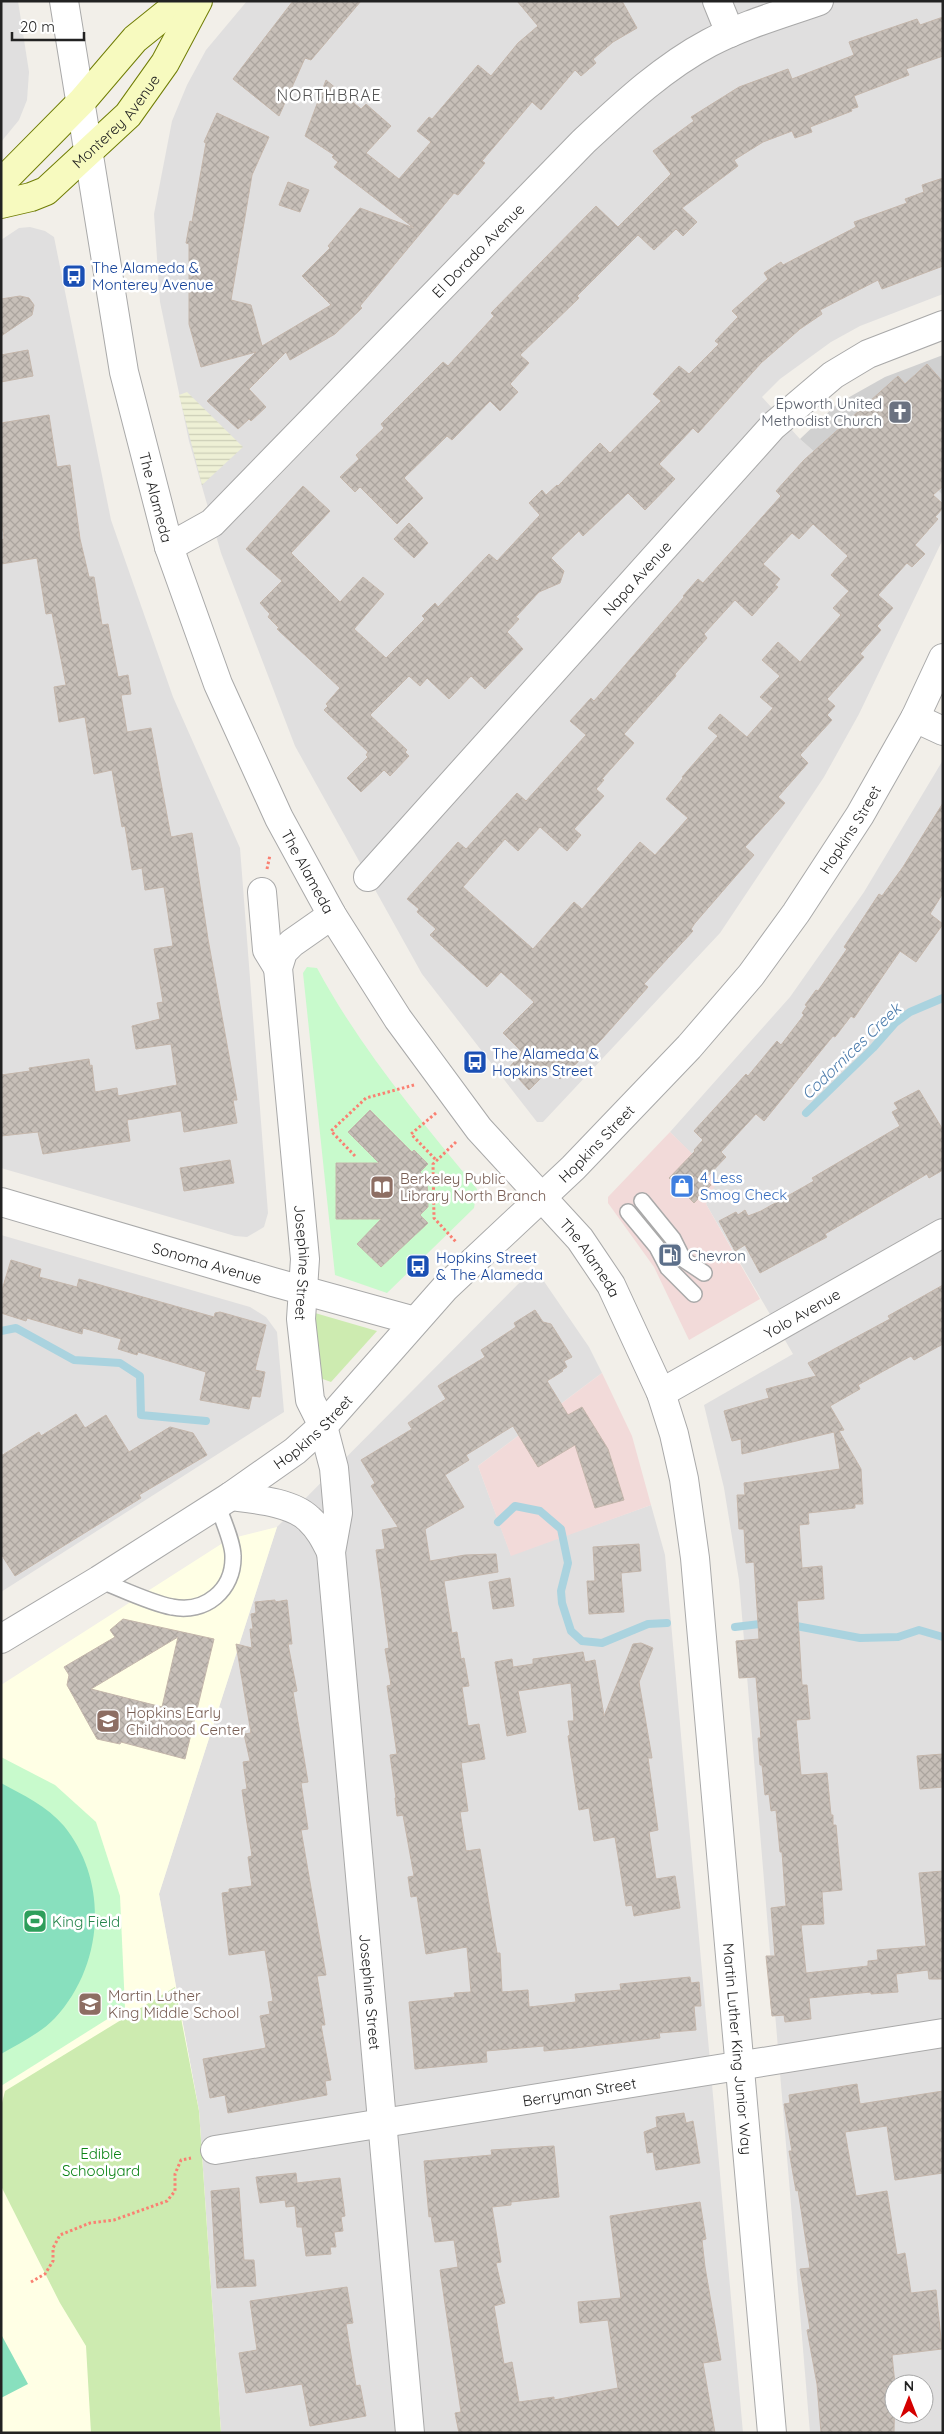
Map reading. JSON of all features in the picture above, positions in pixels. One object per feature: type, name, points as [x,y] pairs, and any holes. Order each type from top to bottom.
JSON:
[{"type":"main road","points":[[1,183],[82,101],[135,39],[182,1]]},
{"type":"main road","name":"Monterey Avenue","points":[[1,204],[31,197],[46,191],[128,115],[165,63],[198,1]]},
{"type":"street","name":"The Alameda","points":[[64,1],[82,101],[124,372],[169,546],[218,684],[279,818],[332,915],[398,1019],[479,1129],[580,1239],[611,1285],[661,1393],[674,1434],[684,1479],[695,1558],[704,1666]]},
{"type":"street","points":[[717,1],[730,33]]},
{"type":"street","name":"El Dorado Avenue","points":[[169,546],[212,523],[583,142],[629,100],[708,43],[730,33],[819,1]]},
{"type":"street","name":"Napa Avenue","points":[[368,877],[773,426],[833,375],[868,354],[943,324]]},
{"type":"street","name":"Hopkins Street","points":[[1,1639],[99,1580],[224,1500],[295,1451],[323,1426],[445,1288],[578,1162],[689,1047],[750,975],[796,913],[860,815],[915,718],[943,658]]},
{"type":"street","points":[[915,718],[943,731]]},
{"type":"street","name":"Josephine Street","points":[[262,892],[267,950],[278,968],[304,1254],[301,1319],[310,1400],[323,1426],[334,1468],[338,1513],[331,1552],[410,2433]]},
{"type":"street","points":[[278,968],[283,952],[292,943],[332,915]]},
{"type":"street","name":"Sonoma Avenue","points":[[1,1202],[303,1291],[414,1321]]},
{"type":"street","name":"Yolo Avenue","points":[[661,1393],[943,1233]]},
{"type":"street","name":"Josephine Street","points":[[224,1500],[285,1506],[308,1518],[321,1534],[331,1552]]},
{"type":"street","name":"Martin Luther King Junior Way","points":[[704,1666],[772,2433]]},
{"type":"street","name":"Berryman Street","points":[[205,2154],[943,2033]]},
{"type":"lane","points":[[642,1201],[673,1240],[683,1260],[704,1273]]},
{"type":"lane","points":[[628,1212],[657,1248],[668,1268],[694,1294]]},
{"type":"lane","points":[[99,1580],[172,1608],[203,1606],[221,1594],[231,1572],[233,1554],[224,1500]]},
{"type":"path","points":[[355,1156],[331,1131],[366,1098],[440,1077]]},
{"type":"path","points":[[437,1161],[411,1134],[426,1120],[456,1099]]},
{"type":"path","points":[[441,1226],[434,1218],[433,1164],[444,1154]]},
{"type":"path","points":[[31,2282],[45,2274],[53,2261],[54,2248],[60,2235],[90,2223],[114,2220],[167,2201],[175,2190],[175,2174],[181,2160],[205,2154]]},
{"type":"shaded area","points":[[1,1],[18,1],[29,72],[27,100],[19,120],[1,142]]},
{"type":"shaded area","points":[[247,1],[943,1],[943,294],[860,326],[831,342],[780,379],[762,397],[800,439],[862,494],[899,453],[943,495],[943,539],[859,714],[824,777],[720,933],[543,1122],[537,1122],[422,974],[295,746],[221,553],[189,441],[160,302],[154,214],[172,121],[187,85],[206,50]]},
{"type":"shaded area","points":[[30,227],[45,231],[54,237],[111,520],[173,697],[240,848],[268,1213],[264,1227],[247,1237],[235,1236],[1,1168],[1,240],[19,228]]},
{"type":"shaded area","name":"Epworth United Methodist Church","points":[[943,355],[943,495],[899,454],[862,494],[800,439],[837,404],[885,377]]},
{"type":"shaded area","points":[[187,392],[243,447],[202,485],[179,395]]},
{"type":"shaded area","points":[[943,760],[943,2433],[810,2433],[739,1580],[724,1488],[704,1405],[793,1354],[706,1204],[717,1179],[670,1132],[790,997],[864,892]]},
{"type":"shaded area","points":[[670,1132],[718,1179],[706,1204],[760,1299],[689,1340],[654,1267],[608,1203],[608,1197]]},
{"type":"shaded area","points":[[1,1235],[250,1307],[266,1317],[277,1332],[284,1412],[1,1592]]},
{"type":"shaded area","points":[[526,1276],[536,1279],[541,1277],[589,1347],[602,1373],[478,1466],[511,1555],[651,1505],[665,1555],[743,2433],[221,2433],[199,2111],[159,1894],[277,1527]]},
{"type":"shaded area","points":[[602,1373],[632,1436],[651,1505],[511,1556],[478,1466]]},
{"type":"shaded area","name":"Martin Luther King Middle School","points":[[277,1527],[159,1894],[199,2111],[221,2433],[1,2433],[1,1685],[229,1539]]},
{"type":"green space","points":[[307,967],[317,968],[352,1026],[391,1082],[477,1189],[474,1208],[387,1293],[335,1275],[303,973]]},
{"type":"green space","points":[[315,1313],[377,1331],[331,1382],[320,1378]]},
{"type":"green space","points":[[1,1757],[55,1785],[96,1822],[120,1896],[125,2008],[1,2086]]},
{"type":"green space","points":[[1,1783],[50,1813],[64,1826],[79,1848],[89,1873],[94,1898],[95,1924],[91,1949],[83,1974],[71,1997],[55,2018],[43,2029],[1,2054]]},
{"type":"green space","name":"Edible Schoolyard","points":[[175,1987],[199,2111],[221,2433],[91,2433],[86,2346],[60,2303],[1,2186],[1,2107],[5,2091]]},
{"type":"green space","points":[[1,2337],[28,2384],[1,2398]]},
{"type":"building","points":[[293,1],[361,1],[311,60],[305,58],[279,116],[233,79]]},
{"type":"building","points":[[517,1],[622,1],[637,28],[613,42],[593,59],[596,63],[581,76],[575,70],[541,110],[532,102],[482,161],[485,163],[458,195],[454,193],[360,306],[362,308],[335,334],[290,360],[286,352],[249,389],[266,407],[251,421],[249,419],[238,429],[207,401],[256,352],[201,367],[189,324],[189,244],[186,243],[190,221],[192,222],[206,143],[204,142],[217,113],[269,137],[252,175],[231,300],[251,305],[262,346],[331,305],[302,276],[330,248],[328,246],[360,208],[414,228],[334,167],[338,162],[332,157],[334,155],[305,136],[326,80],[361,109],[366,104],[391,126],[366,153],[399,179],[431,142],[417,131],[429,117],[432,119],[478,65],[491,76],[518,43],[538,26]]},
{"type":"building","points":[[943,17],[943,56],[906,69],[909,75],[854,96],[858,107],[810,127],[812,132],[795,138],[792,131],[763,142],[734,160],[738,166],[682,208],[697,222],[683,236],[676,229],[654,250],[638,235],[577,296],[579,298],[520,355],[529,363],[510,384],[518,392],[500,411],[490,401],[452,440],[447,436],[404,478],[423,498],[397,524],[360,487],[355,492],[340,477],[359,459],[356,455],[384,428],[381,424],[443,362],[448,366],[494,316],[491,313],[596,206],[618,227],[671,174],[653,151],[694,121],[691,117],[739,87],[788,69],[792,79],[854,55],[849,42],[917,19],[920,25]]},
{"type":"building","points":[[943,178],[943,266],[882,289],[878,280],[820,310],[822,314],[800,329],[761,363],[698,433],[693,428],[659,464],[675,479],[645,510],[628,493],[583,536],[579,531],[551,558],[564,571],[560,583],[539,592],[516,617],[519,619],[507,632],[523,649],[485,689],[471,676],[449,699],[427,678],[420,686],[409,676],[370,715],[407,750],[405,752],[409,756],[390,776],[384,770],[361,792],[347,778],[368,757],[366,755],[368,752],[324,710],[328,706],[326,704],[340,688],[277,629],[279,628],[268,617],[270,614],[260,603],[282,581],[246,549],[303,486],[330,511],[291,553],[340,602],[363,577],[384,594],[354,629],[386,658],[425,619],[422,616],[435,603],[438,607],[489,554],[497,561],[540,515],[529,503],[542,490],[546,495],[558,486],[600,443],[610,453],[661,401],[653,394],[679,366],[689,374],[719,344],[715,341],[738,317],[732,311],[768,279],[764,273],[781,262],[783,265],[856,227],[854,222],[907,203],[905,199],[924,192],[922,185]]},
{"type":"building","points":[[288,182],[309,190],[300,212],[279,205]]},
{"type":"building","points":[[20,296],[29,298],[34,305],[32,315],[1,336],[1,299]]},
{"type":"building","points":[[28,350],[33,376],[1,382],[1,355]]},
{"type":"building","points":[[927,364],[943,382],[943,486],[933,495],[943,504],[943,508],[935,517],[938,519],[915,545],[925,554],[912,567],[907,563],[878,595],[893,608],[877,626],[881,630],[860,654],[864,657],[827,699],[835,706],[827,715],[832,720],[800,755],[808,763],[778,797],[785,803],[745,847],[754,855],[695,923],[691,929],[693,931],[644,984],[648,987],[601,1040],[560,1079],[550,1069],[529,1090],[509,1068],[522,1052],[503,1033],[534,1002],[501,972],[487,987],[430,935],[436,929],[417,912],[419,909],[407,899],[458,842],[466,849],[517,793],[526,801],[586,735],[570,721],[591,698],[594,701],[698,579],[703,583],[781,496],[776,491],[804,460],[898,376],[905,384]],"holes":[[[813,524],[848,556],[831,575],[849,591],[833,608],[841,615],[800,662],[778,642],[762,660],[780,676],[760,697],[773,708],[747,737],[720,714],[708,728],[718,736],[682,777],[666,799],[688,818],[655,855],[640,842],[582,909],[574,902],[533,949],[463,887],[505,839],[518,851],[540,827],[567,851],[581,835],[574,829],[604,796],[596,789],[604,780],[602,779],[634,743],[624,734],[676,676],[675,674],[707,638],[704,634],[735,600],[752,616],[778,587],[775,585],[780,579],[763,564],[792,533],[799,539]]]},
{"type":"building","points":[[49,415],[57,467],[70,465],[80,539],[89,577],[94,577],[102,625],[108,624],[118,677],[128,675],[131,694],[121,695],[127,732],[151,728],[171,837],[192,833],[208,939],[237,1100],[233,1100],[237,1123],[184,1132],[181,1111],[127,1120],[130,1141],[43,1154],[38,1132],[1,1136],[1,1075],[30,1071],[29,1068],[89,1059],[90,1066],[92,1065],[95,1092],[117,1088],[118,1096],[177,1085],[171,1044],[136,1049],[132,1026],[160,1019],[157,1003],[163,1002],[154,949],[173,946],[164,887],[145,890],[142,868],[132,870],[125,826],[122,827],[112,770],[94,774],[85,717],[59,722],[54,687],[66,685],[52,613],[46,614],[37,558],[1,564],[1,540],[4,539],[1,516],[1,423]]},
{"type":"building","points":[[409,523],[428,543],[414,558],[394,539]]},
{"type":"building","points":[[943,803],[943,893],[930,914],[943,924],[916,962],[900,951],[854,1018],[851,1016],[835,1037],[833,1036],[764,1121],[756,1114],[721,1152],[726,1157],[705,1179],[711,1185],[694,1203],[669,1178],[703,1140],[694,1131],[746,1074],[748,1076],[777,1041],[781,1045],[804,1015],[802,1013],[807,1006],[805,1005],[816,990],[818,991],[847,949],[844,947],[879,894],[882,896],[903,867]]},
{"type":"building","points":[[919,1090],[943,1130],[943,1170],[929,1178],[927,1174],[825,1234],[827,1237],[760,1273],[745,1245],[735,1251],[719,1221],[736,1212],[738,1215],[745,1210],[748,1216],[761,1211],[814,1181],[812,1178],[900,1126],[892,1112],[898,1109],[894,1103]]},
{"type":"building","name":"Berkeley Public Library North Branch","points":[[370,1110],[412,1152],[414,1150],[428,1164],[420,1172],[427,1180],[428,1207],[420,1215],[428,1223],[381,1267],[357,1244],[381,1219],[336,1219],[336,1163],[379,1163],[348,1132]]},
{"type":"building","points":[[230,1160],[234,1183],[184,1191],[180,1168]]},
{"type":"building","points":[[11,1260],[41,1269],[39,1277],[77,1287],[79,1279],[214,1317],[215,1313],[220,1312],[266,1325],[255,1370],[265,1372],[260,1397],[252,1396],[249,1409],[200,1400],[206,1372],[138,1352],[137,1355],[118,1349],[121,1339],[83,1328],[82,1334],[27,1318],[26,1321],[1,1313],[1,1293]]},
{"type":"building","points":[[943,1285],[943,1344],[914,1360],[911,1356],[858,1385],[860,1389],[830,1406],[844,1430],[839,1431],[861,1469],[863,1504],[855,1504],[855,1508],[808,1513],[809,1524],[799,1525],[802,1568],[822,1566],[824,1599],[797,1601],[802,1685],[807,1685],[810,1719],[796,1720],[801,1775],[827,1773],[831,1815],[833,1815],[833,1825],[836,1825],[842,1890],[822,1892],[824,1924],[801,1925],[806,1973],[868,1966],[868,1961],[878,1960],[877,1950],[926,1946],[919,1873],[943,1871],[943,1979],[929,1979],[928,1970],[896,1974],[898,1992],[871,1994],[871,1992],[809,1998],[811,2019],[785,2022],[784,2015],[772,2016],[766,1956],[775,1956],[771,1908],[786,1906],[782,1852],[780,1852],[776,1810],[771,1811],[769,1794],[765,1795],[762,1765],[760,1765],[758,1738],[761,1738],[756,1677],[739,1678],[736,1641],[759,1639],[754,1562],[746,1563],[744,1529],[739,1529],[737,1495],[745,1495],[744,1483],[840,1469],[834,1432],[742,1454],[741,1439],[732,1441],[724,1411],[769,1398],[766,1389],[816,1376],[808,1363],[890,1319],[888,1316]]},
{"type":"building","points":[[535,1310],[543,1322],[551,1324],[572,1357],[564,1361],[567,1367],[563,1371],[547,1381],[568,1415],[582,1407],[608,1449],[624,1500],[595,1508],[575,1445],[538,1467],[513,1426],[466,1455],[469,1460],[445,1475],[464,1507],[425,1529],[430,1561],[465,1555],[496,1554],[498,1572],[444,1581],[452,1633],[457,1632],[461,1659],[464,1658],[469,1686],[462,1687],[468,1726],[479,1724],[485,1759],[461,1763],[468,1811],[460,1812],[466,1851],[480,1849],[497,1953],[500,1953],[502,1992],[528,1990],[529,2007],[576,2002],[575,1994],[621,1990],[620,1984],[690,1977],[691,1983],[699,1982],[701,2006],[694,2006],[696,2030],[659,2033],[660,2038],[544,2051],[544,2046],[486,2051],[487,2062],[415,2069],[409,2002],[455,1997],[454,1993],[471,1992],[467,1947],[426,1954],[417,1896],[411,1897],[408,1877],[414,1876],[403,1815],[397,1816],[390,1755],[397,1754],[387,1686],[391,1685],[385,1649],[389,1648],[376,1550],[385,1549],[382,1530],[398,1527],[371,1486],[375,1483],[361,1460],[412,1429],[408,1423],[446,1399],[438,1386],[485,1357],[481,1350],[516,1327],[514,1323]]},
{"type":"building","points":[[76,1414],[85,1428],[106,1415],[129,1452],[170,1427],[193,1433],[207,1455],[139,1495],[141,1498],[15,1576],[1,1554],[1,1456],[39,1432],[41,1436]]},
{"type":"building","points":[[639,1544],[641,1571],[621,1573],[624,1612],[589,1614],[587,1581],[595,1581],[593,1547]]},
{"type":"building","points":[[510,1578],[514,1606],[493,1609],[489,1582]]},
{"type":"building","points":[[275,1600],[275,1602],[287,1600],[292,1644],[288,1644],[297,1691],[293,1692],[308,1782],[301,1783],[308,1829],[301,1830],[326,1975],[317,1976],[325,2025],[321,2025],[331,2080],[325,2081],[327,2095],[228,2113],[225,2095],[210,2098],[203,2059],[266,2048],[260,2016],[270,2014],[268,2002],[273,2001],[265,1950],[229,1955],[222,1893],[229,1892],[229,1889],[252,1886],[248,1857],[252,1856],[242,1790],[247,1789],[243,1762],[250,1761],[244,1734],[251,1733],[236,1644],[252,1648],[250,1629],[253,1629],[251,1614],[256,1613],[255,1602]]},
{"type":"building","points":[[123,1619],[214,1639],[185,1759],[121,1742],[120,1744],[97,1739],[67,1685],[69,1675],[64,1667],[115,1637],[110,1630]],"holes":[[[178,1637],[162,1707],[91,1689]]]},
{"type":"building","points":[[641,1643],[653,1648],[639,1682],[652,1758],[648,1758],[658,1830],[649,1832],[656,1879],[675,1876],[680,1908],[634,1916],[632,1905],[626,1906],[615,1837],[594,1841],[589,1808],[579,1810],[568,1736],[570,1735],[568,1721],[574,1721],[571,1683],[518,1691],[526,1732],[507,1736],[495,1662],[512,1659],[513,1667],[533,1664],[533,1659],[583,1652],[585,1662],[595,1660],[604,1716],[633,1644]]},
{"type":"building","points":[[943,1754],[943,1787],[920,1789],[917,1756]]},
{"type":"building","points":[[857,2084],[860,2104],[943,2091],[943,2173],[895,2180],[887,2126],[845,2132],[856,2196],[887,2191],[897,2255],[905,2253],[911,2293],[936,2290],[942,2349],[892,2355],[894,2374],[884,2374],[884,2424],[894,2424],[894,2433],[821,2433],[817,2384],[807,2330],[810,2329],[800,2269],[810,2268],[798,2190],[796,2191],[789,2151],[792,2151],[784,2104],[790,2103],[789,2095]]},
{"type":"building","points":[[684,2113],[686,2123],[693,2121],[700,2163],[656,2170],[653,2152],[647,2153],[644,2132],[657,2127],[656,2117]]},
{"type":"building","points":[[554,2146],[559,2197],[511,2202],[511,2205],[492,2207],[501,2262],[496,2263],[505,2303],[494,2306],[504,2364],[512,2362],[519,2402],[554,2397],[554,2400],[618,2388],[608,2320],[580,2323],[578,2302],[621,2298],[610,2216],[700,2202],[706,2239],[702,2240],[705,2267],[721,2360],[703,2363],[715,2433],[459,2433],[455,2413],[461,2412],[440,2270],[458,2267],[454,2240],[435,2242],[431,2216],[429,2217],[424,2161],[492,2155],[491,2150]]},
{"type":"building","points":[[296,2173],[297,2183],[340,2178],[345,2216],[341,2217],[343,2231],[334,2232],[336,2247],[330,2247],[331,2254],[306,2256],[302,2227],[297,2227],[295,2206],[286,2207],[285,2200],[260,2203],[256,2177]]},
{"type":"building","points":[[239,2188],[244,2260],[254,2260],[256,2286],[217,2288],[211,2191]]},
{"type":"building","points":[[347,2287],[353,2323],[346,2324],[356,2386],[360,2385],[366,2416],[310,2426],[302,2384],[246,2393],[239,2353],[257,2350],[250,2301]]},
{"type":"waterway","name":"Codornices Creek","points":[[806,1113],[873,1048],[895,1023],[910,1012],[943,998]]},
{"type":"waterway","name":"Codornices Creek","points":[[1,1331],[16,1328],[74,1360],[120,1363],[140,1376],[141,1415],[206,1421]]},
{"type":"waterway","name":"Codornices Creek","points":[[498,1522],[515,1506],[540,1511],[561,1529],[568,1563],[561,1591],[562,1603],[571,1631],[582,1641],[602,1643],[648,1624],[667,1623]]},
{"type":"waterway","name":"Codornices Creek","points":[[735,1627],[768,1623]]},
{"type":"waterway","name":"Codornices Creek","points":[[791,1625],[860,1638],[898,1637],[919,1630],[943,1637]]},
{"type":"place","name":"The Alameda & Monterey Avenue","points":[[74,276]]},
{"type":"place","name":"Epworth United Methodist Church","points":[[900,412]]},
{"type":"place","name":"The Alameda & Hopkins Street","points":[[475,1062]]},
{"type":"place","name":"4 Less Smog Check","points":[[682,1186]]},
{"type":"place","name":"Berkeley Public Library North Branch","points":[[382,1187]]},
{"type":"place","name":"Chevron","points":[[670,1255]]},
{"type":"place","name":"Hopkins Street & The Alameda","points":[[418,1266]]},
{"type":"place","name":"Hopkins Early Childhood Center","points":[[108,1721]]},
{"type":"place","name":"King Field","points":[[35,1921]]},
{"type":"place","name":"Martin Luther King Middle School","points":[[90,2004]]},
{"type":"district","name":"NORTHBRAE","points":[[329,95]]}]
